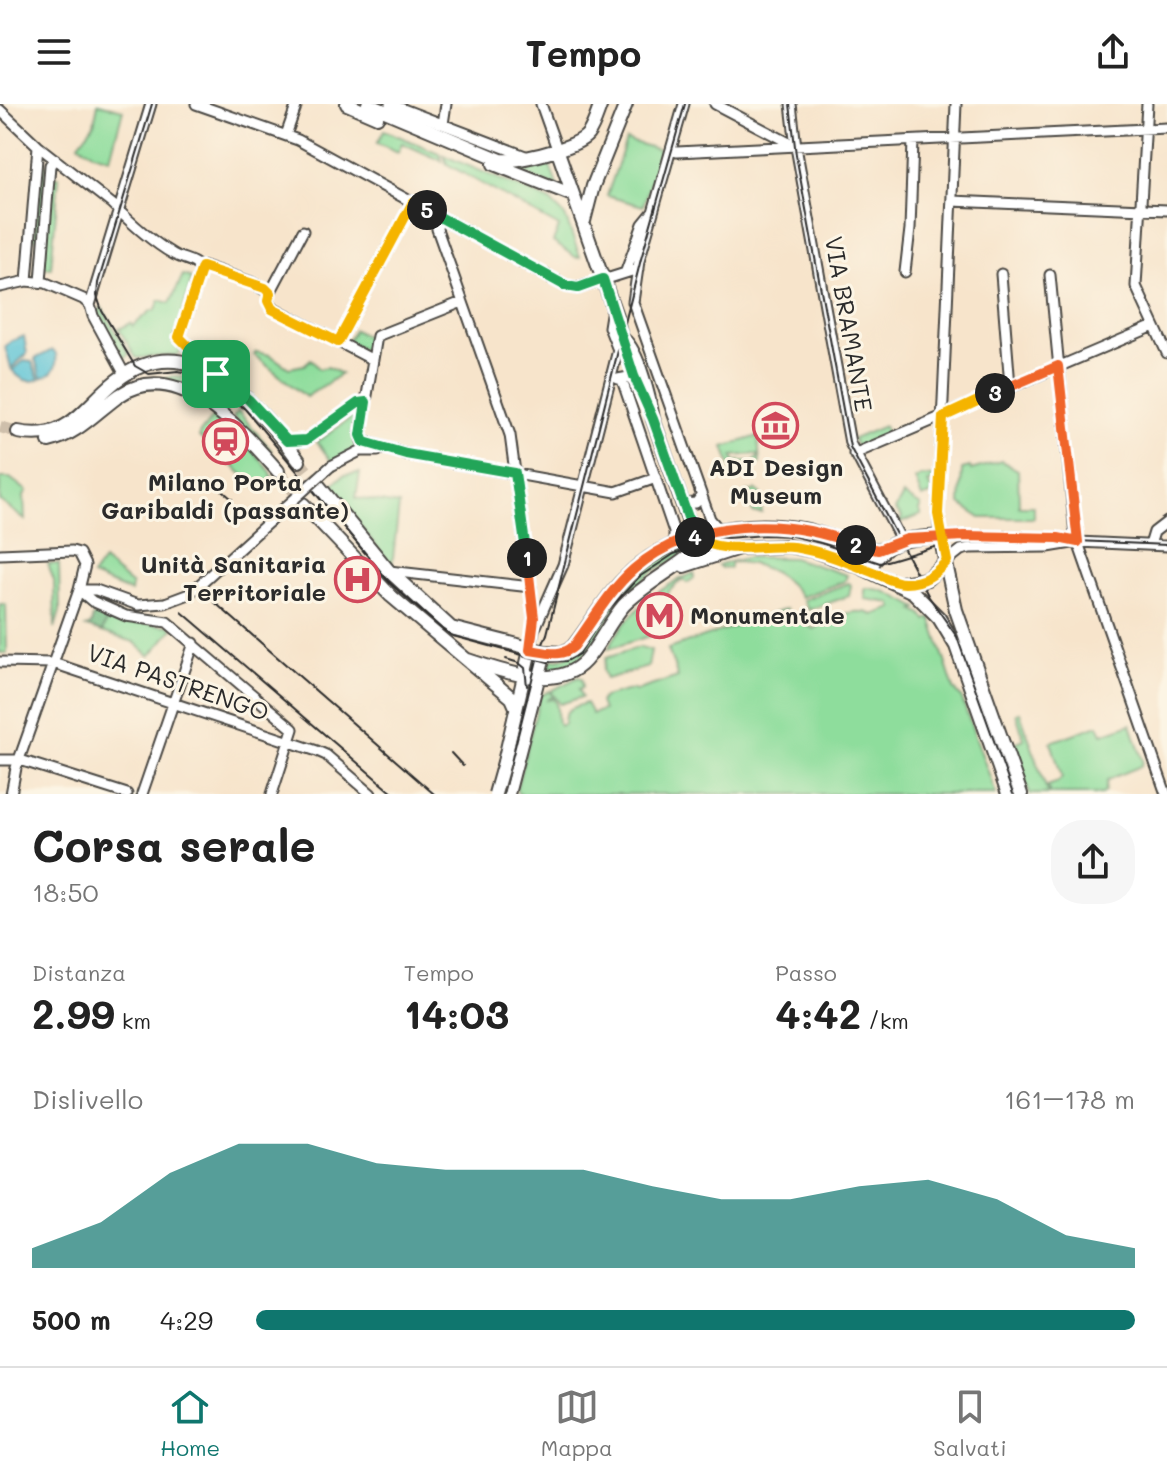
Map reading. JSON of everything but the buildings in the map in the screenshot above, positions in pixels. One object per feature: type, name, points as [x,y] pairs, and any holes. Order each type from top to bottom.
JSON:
[{"type":"main road","points":[[347,104],[573,195],[593,186]]},
{"type":"main road","points":[[368,104],[501,160],[557,149],[586,136],[601,104]]},
{"type":"main road","points":[[584,224],[593,186],[626,104]]},
{"type":"main road","points":[[533,697],[585,661],[634,595],[693,553],[694,537],[653,419],[650,401],[634,376],[621,341],[613,306],[557,149]]},
{"type":"main road","points":[[278,471],[230,420],[198,398],[157,386],[126,392],[65,436],[40,442],[17,436],[43,434],[68,425],[125,375],[148,365],[170,362],[192,364],[216,374],[254,405],[299,461]]},
{"type":"main road","points":[[125,375],[126,392]]},
{"type":"main road","points":[[319,486],[389,571],[454,629],[545,652],[570,650],[605,600],[644,561],[694,537],[758,526],[793,527],[869,550],[885,549]]},
{"type":"main road","points":[[303,504],[385,590],[512,698],[516,707]]},
{"type":"main road","points":[[694,537],[708,544],[739,548],[771,545],[801,548],[899,583],[927,603],[956,646],[1008,794]]},
{"type":"main road","points":[[869,570],[878,555],[901,540],[919,538],[942,541],[956,610],[1021,794]]},
{"type":"main road","points":[[662,575],[739,548]]},
{"type":"main road","points":[[899,583],[927,579],[947,561]]},
{"type":"main road","points":[[619,584],[623,592],[634,595]]},
{"type":"main road","points":[[605,600],[616,599],[621,609]]},
{"type":"main road","points":[[495,794],[530,650]]},
{"type":"main road","points":[[508,794],[545,652]]},
{"type":"main road","points":[[468,660],[538,677],[566,674]]},
{"type":"street","points":[[125,375],[90,305],[151,104]]},
{"type":"street","points":[[197,104],[301,142],[566,286],[578,288],[638,269]]},
{"type":"street","points":[[286,135],[297,104]]},
{"type":"street","points":[[390,104],[528,157]]},
{"type":"street","points":[[443,124],[446,104]]},
{"type":"street","points":[[541,104],[557,149]]},
{"type":"street","points":[[684,104],[638,269],[633,302],[701,496],[711,522],[720,531]]},
{"type":"street","points":[[715,104],[796,147]]},
{"type":"street","name":"VIA BRAMANTE","points":[[791,104],[796,147],[850,443],[901,540]]},
{"type":"street","points":[[956,104],[938,514],[942,541],[964,536],[1058,538],[1074,542],[1167,546]]},
{"type":"street","points":[[1147,104],[1136,286],[1167,353]]},
{"type":"street","points":[[0,110],[52,162],[170,253],[198,264],[201,270]]},
{"type":"street","points":[[671,150],[796,147],[1167,128]]},
{"type":"street","points":[[767,148],[771,140],[769,132]]},
{"type":"street","points":[[905,272],[913,141]]},
{"type":"street","points":[[27,281],[38,146]]},
{"type":"street","points":[[37,167],[44,162],[52,162]]},
{"type":"street","points":[[41,282],[52,162]]},
{"type":"street","points":[[952,201],[1167,210]]},
{"type":"street","points":[[338,342],[413,202]]},
{"type":"street","points":[[626,271],[643,224],[654,210]]},
{"type":"street","points":[[439,216],[437,229],[510,435],[534,630]]},
{"type":"street","points":[[303,231],[270,293],[268,301],[272,309],[373,360]]},
{"type":"street","points":[[216,374],[181,340],[182,327],[201,270],[204,266],[251,282],[270,293]]},
{"type":"street","points":[[1001,274],[1010,386]]},
{"type":"street","points":[[1050,275],[1074,542],[1166,794]]},
{"type":"street","points":[[0,287],[27,281],[41,282],[74,294],[90,305]]},
{"type":"street","points":[[462,302],[377,336],[361,439],[366,444],[616,492],[656,478]]},
{"type":"street","points":[[854,454],[1154,326]]},
{"type":"street","points":[[530,650],[534,630],[563,565],[621,341]]},
{"type":"street","points":[[611,378],[646,372],[659,377]]},
{"type":"street","points":[[634,376],[656,478],[674,532],[674,545]]},
{"type":"street","points":[[284,440],[306,440],[358,403],[366,402]]},
{"type":"street","points":[[299,461],[306,440]]},
{"type":"street","points":[[79,590],[96,590],[138,605],[166,603],[189,594],[331,466],[360,451],[406,454]]},
{"type":"street","points":[[683,504],[696,503],[701,496]]},
{"type":"street","points":[[919,538],[934,526],[938,514]]},
{"type":"street","points":[[1150,545],[1154,532],[1167,522]]},
{"type":"street","points":[[947,561],[966,549],[1055,547],[1074,542]]},
{"type":"street","points":[[0,554],[76,552],[85,565],[11,794]]},
{"type":"street","points":[[389,571],[531,587]]},
{"type":"street","points":[[413,594],[414,585],[424,574]]},
{"type":"street","points":[[79,590],[92,601],[118,613],[167,622],[293,729],[272,794]]},
{"type":"street","points":[[142,794],[194,643]]},
{"type":"street","name":"VIA PASTRENGO","points":[[0,662],[53,663],[290,742],[326,755],[371,794]]},
{"type":"street","points":[[0,760],[20,760],[123,793]]},
{"type":"green space","points":[[98,104],[123,110],[110,158],[93,153],[79,144],[94,124]]},
{"type":"green space","points":[[384,130],[439,153],[442,161],[402,143],[398,152],[377,143]]},
{"type":"green space","points":[[626,140],[660,150],[643,206],[607,196]]},
{"type":"green space","points":[[443,155],[549,200],[565,216],[580,257],[553,242],[559,227],[447,164]]},
{"type":"green space","points":[[544,157],[548,160],[558,188],[513,169],[514,164]]},
{"type":"green space","points":[[46,165],[42,236],[37,240],[34,238],[39,168]]},
{"type":"green space","points":[[52,177],[59,177],[51,268],[44,267]]},
{"type":"green space","points":[[183,275],[192,278],[178,330],[184,347],[178,355],[136,358],[119,329],[131,323],[133,326],[152,310],[155,311],[160,300],[170,303]]},
{"type":"green space","points":[[102,308],[129,354],[124,358],[97,311]]},
{"type":"green space","points":[[354,330],[371,339],[369,353],[347,342]]},
{"type":"green space","points":[[256,352],[270,355],[289,368],[304,365],[311,359],[319,369],[328,367],[341,374],[306,397],[254,355]]},
{"type":"green space","points":[[173,376],[187,377],[204,386],[199,393],[161,380]]},
{"type":"green space","points":[[238,411],[272,451],[255,441],[233,417]]},
{"type":"green space","points":[[359,412],[356,440],[369,448],[332,462],[317,442]]},
{"type":"green space","points":[[216,413],[237,432],[271,472],[272,478],[261,490],[199,437]]},
{"type":"green space","points":[[884,426],[889,438],[858,450],[853,439]]},
{"type":"green space","points":[[758,436],[760,463],[755,464],[754,460],[758,454],[733,456],[734,461],[751,461],[751,465],[736,467],[733,472],[724,447]]},
{"type":"green space","points":[[1001,461],[1018,470],[1019,506],[1034,506],[1034,518],[981,518],[960,504],[962,469],[970,467],[971,470]]},
{"type":"green space","points":[[360,473],[356,498],[399,505],[392,566],[329,487],[344,475]]},
{"type":"green space","points":[[934,477],[928,483],[933,494],[922,498],[915,479]]},
{"type":"green space","points":[[0,478],[10,478],[27,491],[24,495],[25,520],[0,501]]},
{"type":"green space","points":[[756,490],[760,493],[762,513],[753,513],[746,493]]},
{"type":"green space","points":[[903,495],[921,506],[921,515],[899,524],[902,517],[895,510]]},
{"type":"green space","points":[[681,549],[683,554],[652,572],[631,591],[625,591],[652,565]]},
{"type":"green space","points":[[749,557],[793,558],[847,575],[845,581],[801,597],[787,581],[770,570],[751,564],[730,562],[730,568],[718,565]]},
{"type":"green space","points":[[103,561],[132,585],[131,592],[92,576]]},
{"type":"green space","points":[[48,564],[59,564],[60,611],[55,628],[54,581]]},
{"type":"green space","points":[[694,573],[694,578],[687,583],[683,580],[665,597],[656,612],[650,636],[608,649],[624,624],[644,603],[667,586]]},
{"type":"green space","points":[[849,583],[849,596],[808,610],[803,600]]},
{"type":"green space","points":[[865,588],[893,595],[918,608],[914,610],[926,620],[931,618],[954,689],[961,697],[996,794],[519,794],[516,790],[540,696],[550,691],[553,697],[546,700],[554,699],[556,702],[559,726],[564,724],[565,715],[573,708],[586,703],[592,714],[603,710],[600,702],[603,697],[635,691],[678,677],[668,649],[786,609],[789,616],[814,629],[818,627],[817,624],[845,614],[859,612],[873,615],[893,608],[891,603],[865,599]]},
{"type":"green space","points":[[612,601],[617,605],[590,647],[573,662],[549,668],[551,660],[571,655],[579,648]]},
{"type":"green space","points":[[0,604],[6,604],[7,653],[0,653]]},
{"type":"green space","points":[[110,612],[124,621],[170,626],[173,629],[150,656],[134,642],[102,632]]},
{"type":"green space","points":[[110,612],[102,632],[86,627],[91,625],[93,616]]},
{"type":"green space","points":[[640,647],[651,650],[648,667],[606,679],[603,670],[606,658]]},
{"type":"green space","points":[[578,677],[582,678],[583,687],[579,689],[582,697],[560,704],[551,691]]},
{"type":"green space","points":[[1020,712],[1048,794],[1030,794],[1012,744],[1024,739],[1016,713]]},
{"type":"green space","points":[[1131,724],[1143,761],[1141,766],[1107,780],[1102,794],[1050,794],[1047,786],[1062,777],[1051,742],[1098,725],[1102,734]]},
{"type":"water","points":[[24,336],[27,354],[11,368],[5,347]]},
{"type":"water","points":[[52,350],[56,354],[55,367],[52,373],[41,378],[35,359]]},
{"type":"water","points":[[24,361],[32,362],[39,379],[24,380],[12,370]]},
{"type":"tunnel","points":[[0,427],[18,432]]},
{"type":"tunnel","points":[[299,461],[319,486]]},
{"type":"tunnel","points":[[278,471],[303,503]]},
{"type":"tram line","points":[[152,104],[98,283],[97,296],[102,311],[135,366],[149,374],[178,371],[194,374],[245,409],[391,584],[453,636],[548,662],[567,661],[579,654],[607,611],[639,577],[674,554],[715,539],[792,536],[880,563],[951,542],[1077,541],[1167,545]]},
{"type":"tram line","points":[[503,794],[538,656],[547,634],[641,259],[685,104]]},
{"type":"tram line","points":[[790,104],[796,155],[850,447],[929,597],[957,637],[1013,794]]},
{"type":"tram line","points":[[506,659],[525,668],[527,686]]},
{"type":"railway","points":[[217,486],[232,499]]},
{"type":"railway","points":[[204,593],[434,794]]},
{"type":"railway","points":[[182,612],[394,794]]},
{"type":"railway","points":[[451,753],[463,766]]},
{"type":"place","name":"ADI Design Museum","points":[[776,426]]},
{"type":"place","name":"Milano Porta Garibaldi (passante)","points":[[225,441]]},
{"type":"place","name":"Unità Sanitaria Territoriale","points":[[357,579]]},
{"type":"place","name":"Monumentale","points":[[659,616]]},
{"type":"route","points":[[216,374],[179,337],[202,267],[265,288],[270,293],[268,301],[272,309],[338,342],[413,202],[566,286],[578,288],[603,279],[644,404],[653,419],[694,537],[701,541],[739,548],[788,546],[814,551],[899,583],[923,581],[947,561],[940,536],[938,514],[943,417],[1058,366],[1078,542],[1069,543],[1058,538],[940,536],[907,539],[875,550],[793,527],[758,526],[712,532],[699,535],[694,537],[683,541],[674,545],[638,566],[603,602],[570,650],[555,654],[530,650],[534,630],[533,606],[515,473],[406,454],[364,442],[361,435],[366,402],[358,403],[306,440],[287,441],[249,400],[216,374]]}]
